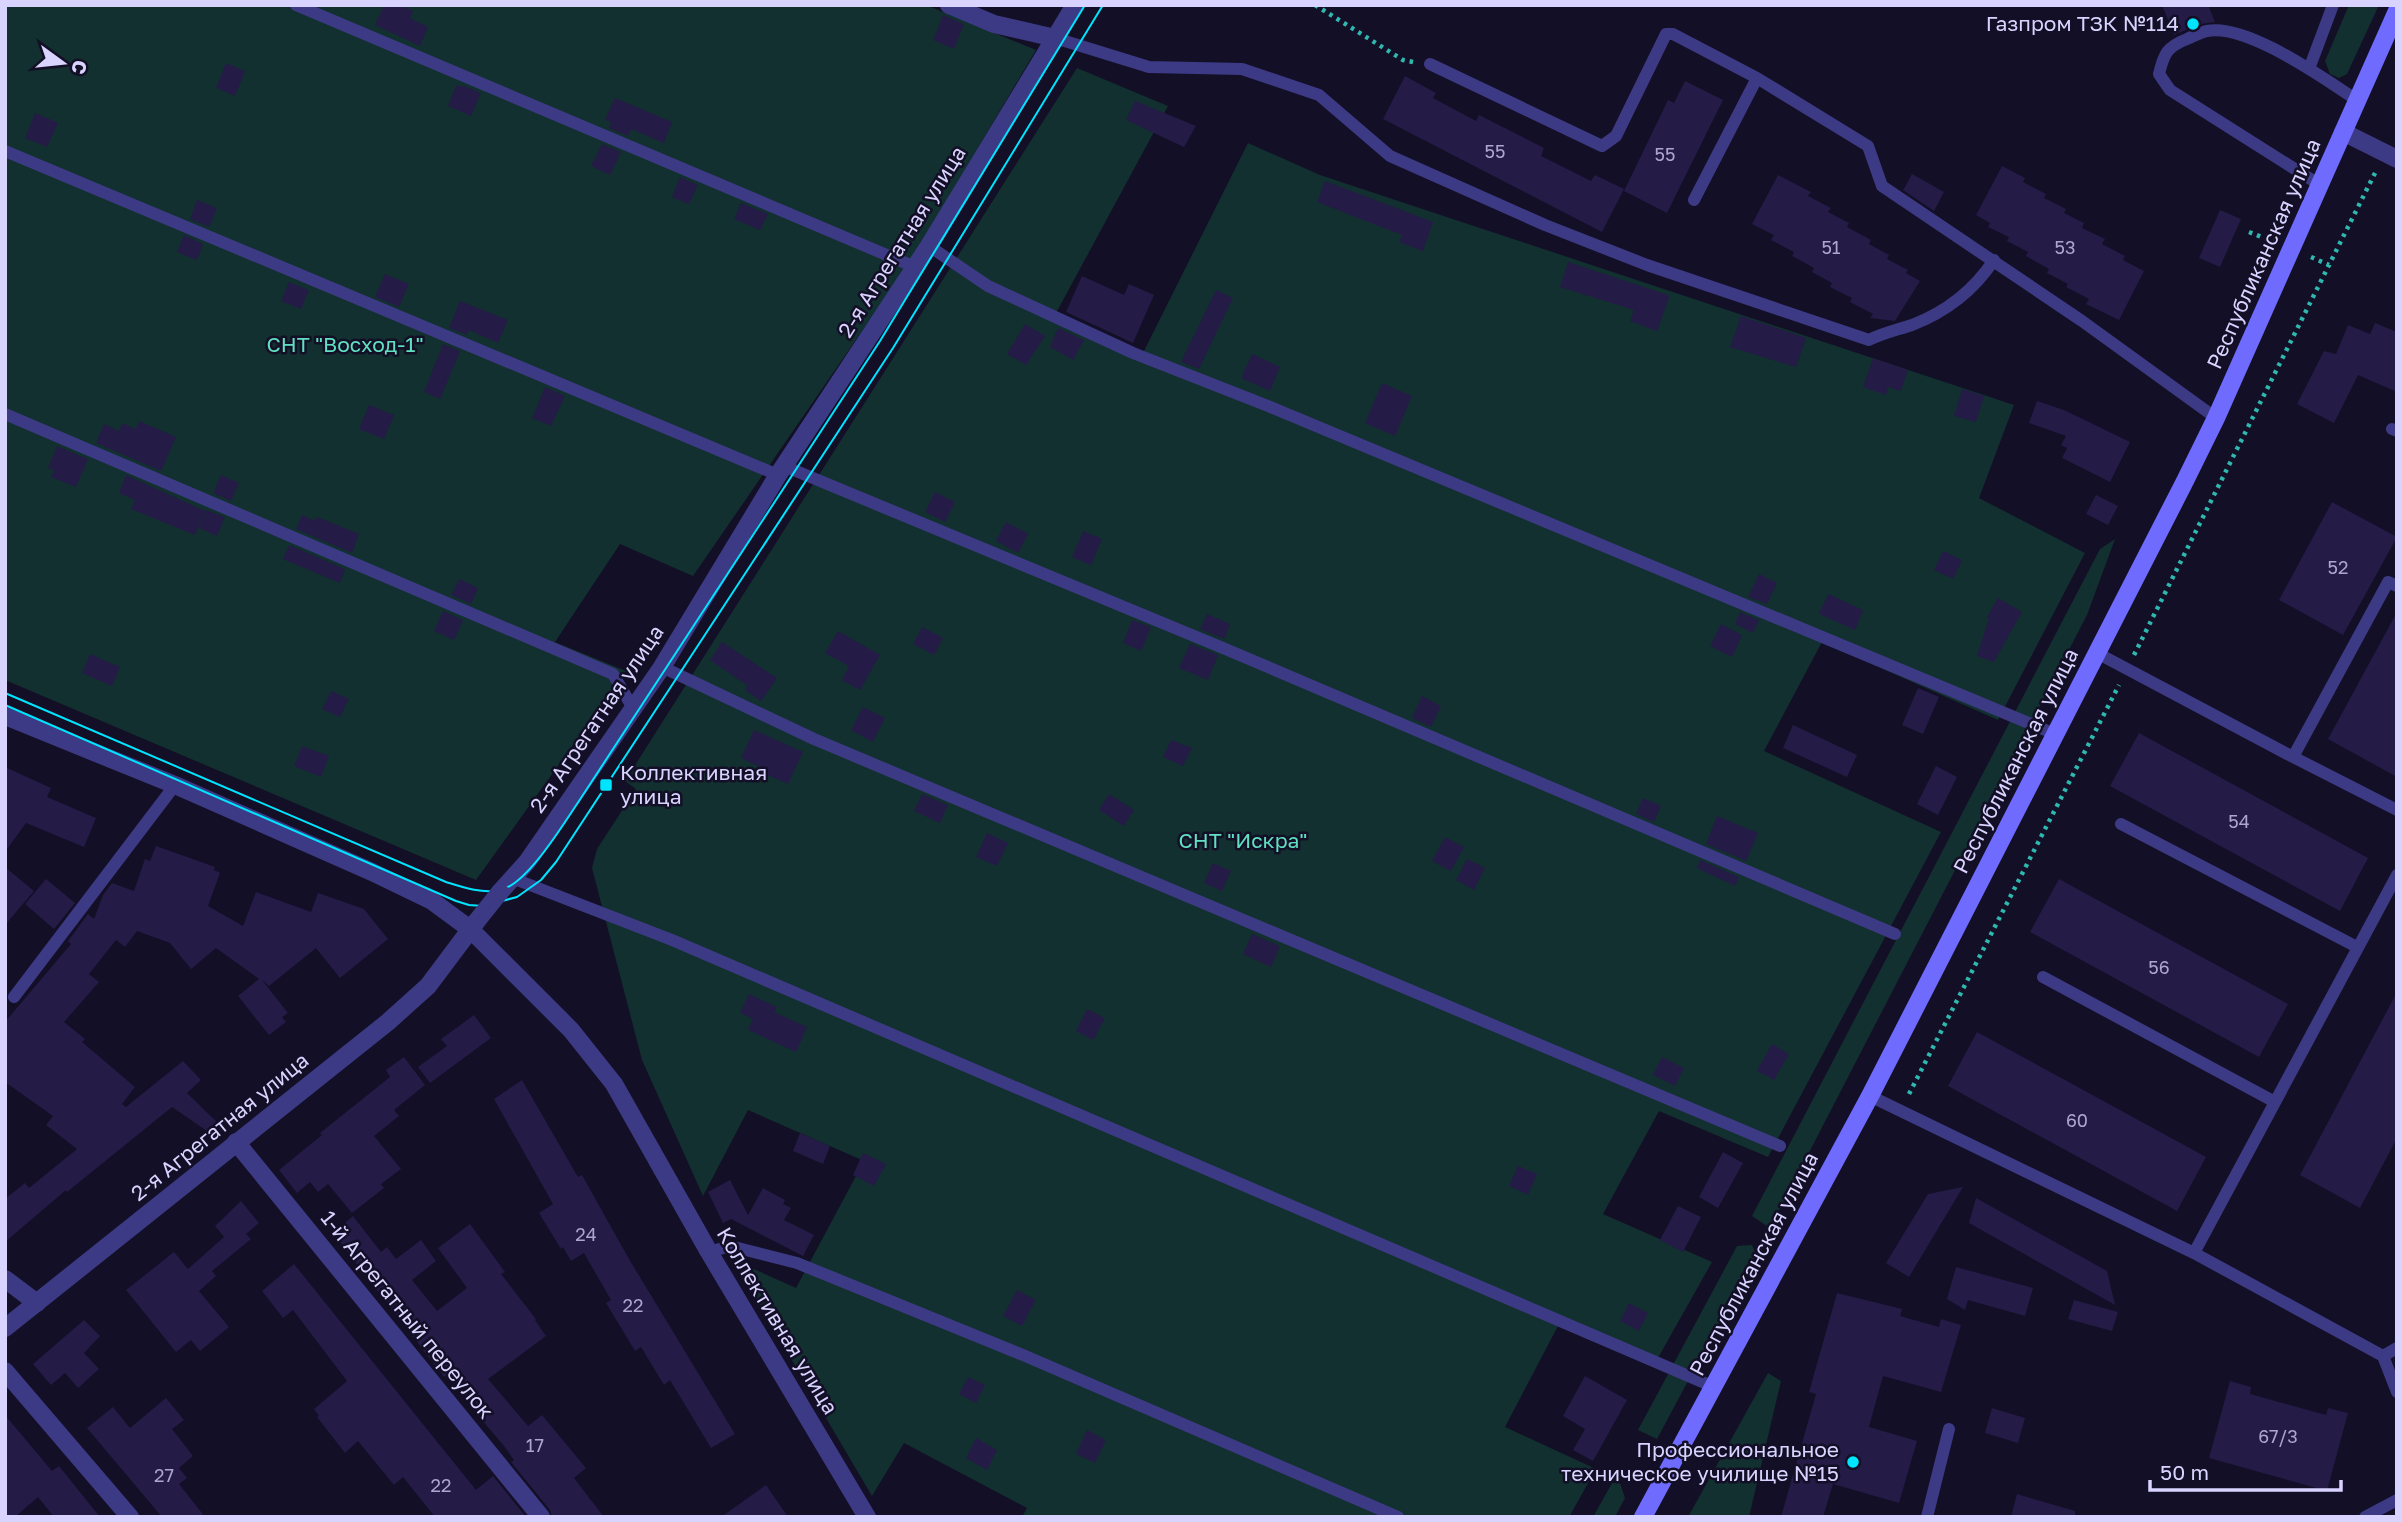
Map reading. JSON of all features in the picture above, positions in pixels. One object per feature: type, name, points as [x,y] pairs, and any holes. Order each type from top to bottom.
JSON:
[{"type":"main road","name":"Республиканская улица","points":[[1643,1517],[1870,1096],[2216,418],[2397,11]]},
{"type":"street","points":[[949,5],[994,24],[1055,38]]},
{"type":"street","name":"2-я Агрегатная улица","points":[[5,1328],[428,986],[473,926],[527,862],[634,710],[781,470],[929,246],[1075,5]]},
{"type":"street","points":[[2343,132],[2391,156]]},
{"type":"street","name":"Коллективная улица","points":[[5,716],[175,785],[432,901],[473,926],[571,1030],[614,1084],[709,1252],[867,1517]]},
{"type":"street","name":"1-й Агрегатный переулок","points":[[236,1142],[541,1517]]},
{"type":"street","points":[[5,1279],[37,1303]]},
{"type":"street","points":[[5,1371],[131,1517]]},
{"type":"lane","points":[[296,5],[915,267]]},
{"type":"lane","points":[[2309,69],[2333,5]]},
{"type":"lane","points":[[2320,185],[2170,90],[2159,74],[2163,58],[2171,45],[2207,31],[2239,34],[2309,69],[2357,100]]},
{"type":"lane","points":[[1430,64],[1602,146],[1616,136],[1665,34],[1673,34],[1757,78],[1868,146],[1882,186],[1994,260],[2216,418]]},
{"type":"lane","points":[[1055,38],[1149,67],[1242,69],[1319,95],[1390,156],[1545,225],[1647,265],[1869,340],[1950,307],[1984,275],[1994,260]]},
{"type":"lane","points":[[1694,200],[1757,78]]},
{"type":"lane","points":[[5,151],[781,470],[1211,643],[1895,934]]},
{"type":"lane","points":[[929,246],[988,286],[1133,353],[1268,406],[2055,734]]},
{"type":"lane","points":[[5,414],[613,674],[634,710]]},
{"type":"lane","points":[[2294,757],[2388,582],[2397,586]]},
{"type":"lane","points":[[2097,653],[2397,810]]},
{"type":"lane","points":[[662,667],[814,739],[1780,1146]]},
{"type":"lane","points":[[14,997],[175,785]]},
{"type":"lane","points":[[2122,824],[2357,947]]},
{"type":"lane","points":[[2194,1253],[2397,875]]},
{"type":"lane","points":[[506,885],[672,940],[1714,1387]]},
{"type":"lane","points":[[2043,977],[2276,1102]]},
{"type":"lane","points":[[1870,1096],[2194,1253],[2383,1356],[2397,1392]]},
{"type":"lane","points":[[709,1252],[730,1246],[797,1262],[1023,1355],[1398,1517]]},
{"type":"lane","points":[[2383,1356],[2397,1349]]},
{"type":"lane","points":[[1927,1517],[1949,1429]]},
{"type":"lane","points":[[2365,1517],[2397,1500]]},
{"type":"path","points":[[1315,5],[1403,61],[1430,64]]},
{"type":"path","points":[[1900,1111],[2391,156]]},
{"type":"green space","name":"СНТ \"Восход-1\"","points":[[5,5],[926,5],[1036,50],[913,257],[693,576],[620,544],[555,642],[626,671],[476,880],[5,680]]},
{"type":"green space","points":[[2349,5],[2379,5],[2347,74],[2339,78],[2330,74],[2325,61]]},
{"type":"green space","name":"СНТ \"Искра\"","points":[[1077,68],[1168,106],[1055,315],[1142,355],[1248,143],[1320,175],[2014,405],[1979,498],[2085,553],[1998,720],[1822,642],[1764,751],[1941,832],[1768,1157],[1659,1111],[1603,1214],[1712,1262],[1654,1365],[1559,1324],[1505,1427],[1596,1469],[1569,1517],[1022,1517],[1027,1508],[904,1443],[872,1496],[736,1265],[745,1265],[796,1288],[864,1161],[748,1110],[703,1196],[642,1060],[592,868],[597,849],[636,789],[625,781]]},
{"type":"green space","points":[[2115,539],[2087,615],[1770,1228],[1752,1216],[2100,549]]},
{"type":"green space","points":[[1752,1245],[1756,1254],[1657,1439],[1638,1430],[1737,1246]]},
{"type":"green space","points":[[1768,1373],[1781,1381],[1749,1517],[1688,1517]]},
{"type":"green space","points":[[1612,1483],[1620,1483],[1625,1498],[1615,1517],[1593,1517]]},
{"type":"building","points":[[384,5],[400,5],[413,11],[410,18],[428,27],[420,46],[375,25]]},
{"type":"building","points":[[2162,5],[2208,5],[2215,22],[2200,24],[2174,35]]},
{"type":"building","points":[[943,15],[964,24],[954,49],[933,40]]},
{"type":"building","points":[[226,63],[245,71],[235,96],[216,88]]},
{"type":"building","points":[[1405,76],[1436,93],[1433,98],[1476,121],[1479,115],[1544,148],[1541,156],[1591,181],[1595,175],[1624,189],[1602,232],[1383,119]]},
{"type":"building","points":[[1685,81],[1723,100],[1667,213],[1624,191],[1668,100],[1674,103]]},
{"type":"building","points":[[456,86],[464,86],[481,93],[471,116],[448,106]]},
{"type":"building","points":[[615,98],[672,122],[664,143],[631,129],[628,136],[609,128],[611,122],[605,120]]},
{"type":"building","points":[[1135,101],[1196,126],[1184,147],[1126,120]]},
{"type":"building","points":[[35,113],[58,123],[47,147],[25,138]]},
{"type":"building","points":[[602,144],[621,152],[610,175],[591,166]]},
{"type":"building","points":[[2002,166],[2025,178],[2023,182],[2046,194],[2044,198],[2066,209],[2064,213],[2084,223],[2082,228],[2105,239],[2102,244],[2125,256],[2123,260],[2144,271],[2119,320],[2086,304],[2089,299],[2047,273],[2049,269],[2026,256],[2028,252],[2007,241],[2009,237],[1988,227],[1990,223],[1976,215]]},
{"type":"building","points":[[1912,174],[1944,192],[1934,211],[1903,190]]},
{"type":"building","points":[[1778,175],[1811,192],[1808,196],[1831,208],[1828,212],[1849,223],[1847,227],[1871,240],[1869,244],[1889,255],[1887,259],[1908,270],[1906,273],[1920,281],[1895,321],[1870,318],[1873,314],[1850,302],[1852,298],[1830,287],[1832,283],[1812,272],[1814,268],[1792,256],[1794,252],[1771,240],[1774,235],[1752,224]]},
{"type":"building","points":[[680,177],[698,185],[689,204],[672,197]]},
{"type":"building","points":[[1325,181],[1433,222],[1423,251],[1399,242],[1402,235],[1317,202]]},
{"type":"building","points":[[197,200],[217,208],[209,227],[190,219]]},
{"type":"building","points":[[741,203],[768,214],[760,230],[734,219]]},
{"type":"building","points":[[2220,210],[2241,219],[2220,267],[2199,258]]},
{"type":"building","points":[[184,235],[203,244],[197,260],[177,252]]},
{"type":"building","points":[[1568,262],[1668,295],[1657,331],[1630,321],[1634,310],[1560,287]]},
{"type":"building","points":[[385,274],[409,284],[399,307],[375,297]]},
{"type":"building","points":[[1082,276],[1124,295],[1129,284],[1154,295],[1133,343],[1066,312]]},
{"type":"building","points":[[289,282],[309,290],[301,309],[281,301]]},
{"type":"building","points":[[1216,290],[1233,298],[1199,369],[1181,362]]},
{"type":"building","points":[[460,301],[508,320],[498,343],[469,330],[467,335],[449,328]]},
{"type":"building","points":[[1741,316],[1806,338],[1796,367],[1730,347]]},
{"type":"building","points":[[2375,323],[2397,332],[2397,392],[2358,375],[2334,423],[2297,404],[2324,351],[2336,354],[2348,325],[2370,334]]},
{"type":"building","points":[[1025,324],[1045,336],[1026,365],[1007,354]]},
{"type":"building","points":[[1058,328],[1084,340],[1073,360],[1050,347]]},
{"type":"building","points":[[443,344],[460,351],[440,399],[424,392]]},
{"type":"building","points":[[1252,354],[1280,367],[1270,391],[1241,378]]},
{"type":"building","points":[[1873,358],[1908,370],[1901,391],[1888,387],[1886,395],[1863,387]]},
{"type":"building","points":[[1382,383],[1412,396],[1395,436],[1365,423]]},
{"type":"building","points":[[545,387],[565,396],[551,426],[532,418]]},
{"type":"building","points":[[1962,389],[1984,396],[1976,422],[1954,416]]},
{"type":"building","points":[[2037,401],[2064,410],[2130,442],[2110,482],[2062,458],[2067,448],[2061,445],[2066,436],[2029,423]]},
{"type":"building","points":[[369,405],[394,415],[384,439],[359,429]]},
{"type":"building","points":[[139,421],[176,437],[161,471],[96,443],[104,424],[119,431],[122,423],[136,429]]},
{"type":"building","points":[[57,446],[88,459],[76,487],[51,477],[54,470],[48,468]]},
{"type":"building","points":[[126,475],[205,511],[195,535],[131,509],[135,500],[119,493]]},
{"type":"building","points":[[221,475],[239,483],[231,501],[213,493]]},
{"type":"building","points":[[935,492],[955,502],[945,522],[925,512]]},
{"type":"building","points":[[2096,495],[2118,506],[2108,525],[2086,514]]},
{"type":"building","points":[[2332,502],[2397,537],[2343,635],[2279,600]]},
{"type":"building","points":[[206,510],[225,517],[217,536],[199,528]]},
{"type":"building","points":[[302,515],[315,521],[317,517],[359,534],[352,553],[296,529]]},
{"type":"building","points":[[1006,522],[1028,534],[1018,553],[996,541]]},
{"type":"building","points":[[1083,531],[1102,539],[1091,565],[1072,557]]},
{"type":"building","points":[[289,545],[345,569],[340,583],[283,559]]},
{"type":"building","points":[[1943,551],[1962,560],[1953,579],[1934,570]]},
{"type":"building","points":[[1759,574],[1777,583],[1767,604],[1748,597]]},
{"type":"building","points":[[459,579],[478,588],[471,604],[451,595]]},
{"type":"building","points":[[1828,594],[1863,610],[1855,630],[1819,614]]},
{"type":"building","points":[[1998,598],[2022,612],[1994,662],[1977,656],[1989,618],[1987,617]]},
{"type":"building","points":[[443,611],[463,620],[454,640],[434,631]]},
{"type":"building","points":[[1740,612],[1759,620],[1753,633],[1735,624]]},
{"type":"building","points":[[2397,612],[2397,777],[2328,739]]},
{"type":"building","points":[[1207,614],[1230,624],[1224,639],[1200,629]]},
{"type":"building","points":[[1132,620],[1151,627],[1141,651],[1123,643]]},
{"type":"building","points":[[1721,624],[1742,635],[1732,657],[1710,646]]},
{"type":"building","points":[[922,627],[943,638],[934,655],[913,644]]},
{"type":"building","points":[[838,631],[880,655],[860,690],[842,680],[849,666],[825,653]]},
{"type":"building","points":[[722,642],[777,678],[761,701],[745,690],[748,686],[710,660]]},
{"type":"building","points":[[1190,644],[1218,655],[1208,680],[1179,668]]},
{"type":"building","points":[[90,654],[120,667],[112,686],[82,673]]},
{"type":"building","points":[[1918,688],[1939,697],[1923,734],[1902,725]]},
{"type":"building","points":[[331,691],[349,699],[340,717],[322,709]]},
{"type":"building","points":[[1422,696],[1441,706],[1431,727],[1412,718]]},
{"type":"building","points":[[863,707],[885,718],[873,742],[851,730]]},
{"type":"building","points":[[1793,725],[1857,755],[1847,777],[1783,748]]},
{"type":"building","points":[[754,730],[803,752],[788,784],[765,774],[766,770],[741,758]]},
{"type":"building","points":[[2139,733],[2368,858],[2340,911],[2110,786]]},
{"type":"building","points":[[1171,740],[1192,748],[1183,766],[1163,757]]},
{"type":"building","points":[[302,746],[329,756],[321,777],[294,766]]},
{"type":"building","points":[[1936,766],[1957,777],[1938,815],[1917,804]]},
{"type":"building","points":[[5,767],[51,788],[47,797],[96,818],[84,847],[26,823],[5,852]]},
{"type":"building","points":[[922,794],[948,805],[940,823],[914,811]]},
{"type":"building","points":[[1109,794],[1134,810],[1124,826],[1099,810]]},
{"type":"building","points":[[1643,798],[1661,806],[1654,822],[1636,814]]},
{"type":"building","points":[[1717,816],[1758,833],[1746,861],[1706,844]]},
{"type":"building","points":[[987,833],[1008,843],[997,866],[976,857]]},
{"type":"building","points":[[1445,837],[1464,847],[1451,871],[1432,861]]},
{"type":"building","points":[[156,846],[215,867],[214,870],[220,873],[208,906],[243,926],[256,892],[311,912],[318,893],[364,909],[388,939],[340,978],[316,948],[269,986],[262,980],[288,1013],[282,1017],[286,1022],[269,1035],[238,996],[259,979],[216,948],[191,969],[170,943],[137,931],[125,947],[116,940],[89,974],[99,982],[64,1022],[85,1039],[82,1042],[135,1087],[122,1104],[126,1107],[183,1061],[201,1080],[187,1093],[224,1129],[217,1138],[172,1107],[5,1242],[5,1199],[25,1183],[29,1188],[77,1149],[46,1125],[53,1116],[5,1082],[5,1022],[71,944],[68,941],[88,914],[94,919],[103,895],[112,883],[134,891],[145,859],[150,861]]},
{"type":"building","points":[[1467,859],[1485,868],[1474,890],[1456,880]]},
{"type":"building","points":[[1700,860],[1739,877],[1735,886],[1697,868]]},
{"type":"building","points":[[1213,863],[1231,871],[1222,891],[1204,883]]},
{"type":"building","points":[[5,867],[34,891],[5,925]]},
{"type":"building","points":[[46,879],[75,903],[54,929],[25,904]]},
{"type":"building","points":[[2059,879],[2288,1004],[2259,1057],[2030,932]]},
{"type":"building","points":[[1252,934],[1280,946],[1271,967],[1243,954]]},
{"type":"building","points":[[2397,992],[2397,1138],[2360,1208],[2300,1175]]},
{"type":"building","points":[[749,994],[777,1007],[774,1012],[807,1027],[796,1052],[748,1030],[753,1019],[740,1013]]},
{"type":"building","points":[[1087,1009],[1105,1018],[1093,1040],[1076,1031]]},
{"type":"building","points":[[474,1015],[491,1038],[430,1083],[418,1067],[447,1046],[441,1039]]},
{"type":"building","points":[[1977,1032],[2206,1157],[2177,1211],[1948,1086]]},
{"type":"building","points":[[1772,1044],[1789,1054],[1774,1080],[1757,1071]]},
{"type":"building","points":[[404,1057],[425,1085],[394,1110],[399,1116],[374,1136],[401,1169],[381,1184],[384,1188],[352,1213],[328,1184],[318,1192],[310,1182],[297,1193],[279,1170],[390,1077],[386,1070]]},
{"type":"building","points":[[1662,1057],[1684,1068],[1675,1086],[1653,1075]]},
{"type":"building","points":[[522,1080],[578,1177],[582,1175],[629,1259],[735,1434],[711,1448],[670,1380],[664,1385],[641,1347],[635,1351],[606,1303],[611,1300],[584,1253],[571,1261],[539,1213],[553,1204],[494,1099]]},
{"type":"building","points":[[800,1133],[830,1146],[823,1164],[793,1151]]},
{"type":"building","points":[[1723,1152],[1743,1163],[1718,1208],[1699,1197]]},
{"type":"building","points":[[863,1153],[886,1164],[874,1186],[853,1175]]},
{"type":"building","points":[[1518,1166],[1537,1174],[1528,1195],[1509,1186]]},
{"type":"building","points":[[730,1180],[748,1215],[763,1188],[785,1200],[783,1204],[791,1208],[784,1220],[814,1235],[803,1256],[731,1219],[723,1223],[708,1192]]},
{"type":"building","points":[[1963,1187],[1909,1277],[1886,1263],[1928,1194]]},
{"type":"building","points":[[1976,1198],[2107,1271],[2115,1305],[1969,1223]]},
{"type":"building","points":[[241,1201],[259,1223],[246,1234],[251,1239],[212,1271],[216,1276],[199,1291],[229,1327],[200,1351],[191,1340],[176,1352],[126,1290],[174,1252],[188,1269],[224,1237],[215,1226]]},
{"type":"building","points":[[1678,1206],[1701,1217],[1683,1252],[1660,1240]]},
{"type":"building","points":[[353,1216],[381,1252],[387,1247],[396,1259],[421,1240],[436,1261],[412,1280],[437,1311],[467,1288],[438,1248],[470,1224],[505,1272],[501,1274],[546,1336],[488,1379],[528,1426],[542,1415],[586,1468],[574,1478],[604,1517],[552,1517],[550,1510],[511,1462],[514,1460],[504,1446],[471,1407],[476,1403],[449,1373],[444,1377],[333,1233]]},
{"type":"building","points":[[294,1264],[476,1490],[493,1476],[526,1517],[435,1517],[403,1477],[394,1485],[358,1441],[345,1453],[317,1417],[319,1416],[314,1409],[347,1381],[293,1310],[283,1318],[262,1291]]},
{"type":"building","points":[[1956,1267],[2033,1288],[2025,1316],[1968,1300],[1965,1310],[1947,1299]]},
{"type":"building","points":[[1017,1290],[1036,1300],[1022,1326],[1003,1316]]},
{"type":"building","points":[[1837,1293],[1902,1309],[1900,1316],[1939,1327],[1941,1319],[1961,1325],[1941,1392],[1883,1376],[1869,1427],[1917,1441],[1899,1503],[1833,1484],[1823,1517],[1781,1517],[1816,1394],[1809,1392]]},
{"type":"building","points":[[2074,1300],[2118,1312],[2112,1331],[2068,1319]]},
{"type":"building","points":[[1629,1303],[1648,1313],[1639,1331],[1620,1321]]},
{"type":"building","points":[[84,1320],[100,1336],[84,1353],[99,1369],[78,1388],[65,1373],[51,1385],[33,1364]]},
{"type":"building","points":[[1585,1376],[1627,1400],[1593,1461],[1573,1450],[1585,1429],[1563,1416]]},
{"type":"building","points":[[968,1377],[985,1385],[976,1403],[959,1394]]},
{"type":"building","points":[[2230,1381],[2251,1387],[2250,1394],[2326,1415],[2328,1408],[2348,1413],[2327,1491],[2209,1458]]},
{"type":"building","points":[[166,1398],[184,1420],[172,1429],[193,1456],[179,1468],[187,1478],[179,1484],[205,1517],[162,1517],[87,1428],[113,1407],[130,1428]]},
{"type":"building","points":[[1992,1408],[2025,1418],[2018,1443],[1985,1433]]},
{"type":"building","points":[[5,1415],[52,1471],[59,1466],[100,1517],[54,1517],[38,1497],[15,1517],[5,1517]]},
{"type":"building","points":[[1087,1430],[1106,1440],[1095,1463],[1076,1454]]},
{"type":"building","points":[[976,1438],[997,1450],[987,1470],[966,1458]]},
{"type":"building","points":[[766,1485],[788,1517],[721,1517]]},
{"type":"building","points":[[2017,1494],[2075,1511],[2075,1517],[2011,1517]]},
{"type":"tram line","points":[[5,693],[446,882],[486,891],[511,886],[544,852],[564,823],[880,341],[1085,5]]},
{"type":"tram line","points":[[5,705],[456,901],[483,906],[517,897],[541,880],[556,862],[893,348],[1103,5]]},
{"type":"place","name":"Газпром ТЗК №114","points":[[2193,24]]},
{"type":"place","name":"Коллективная улица","points":[[606,785]]},
{"type":"place","name":"Профессиональное техническое училище №15","points":[[1853,1462]]}]
